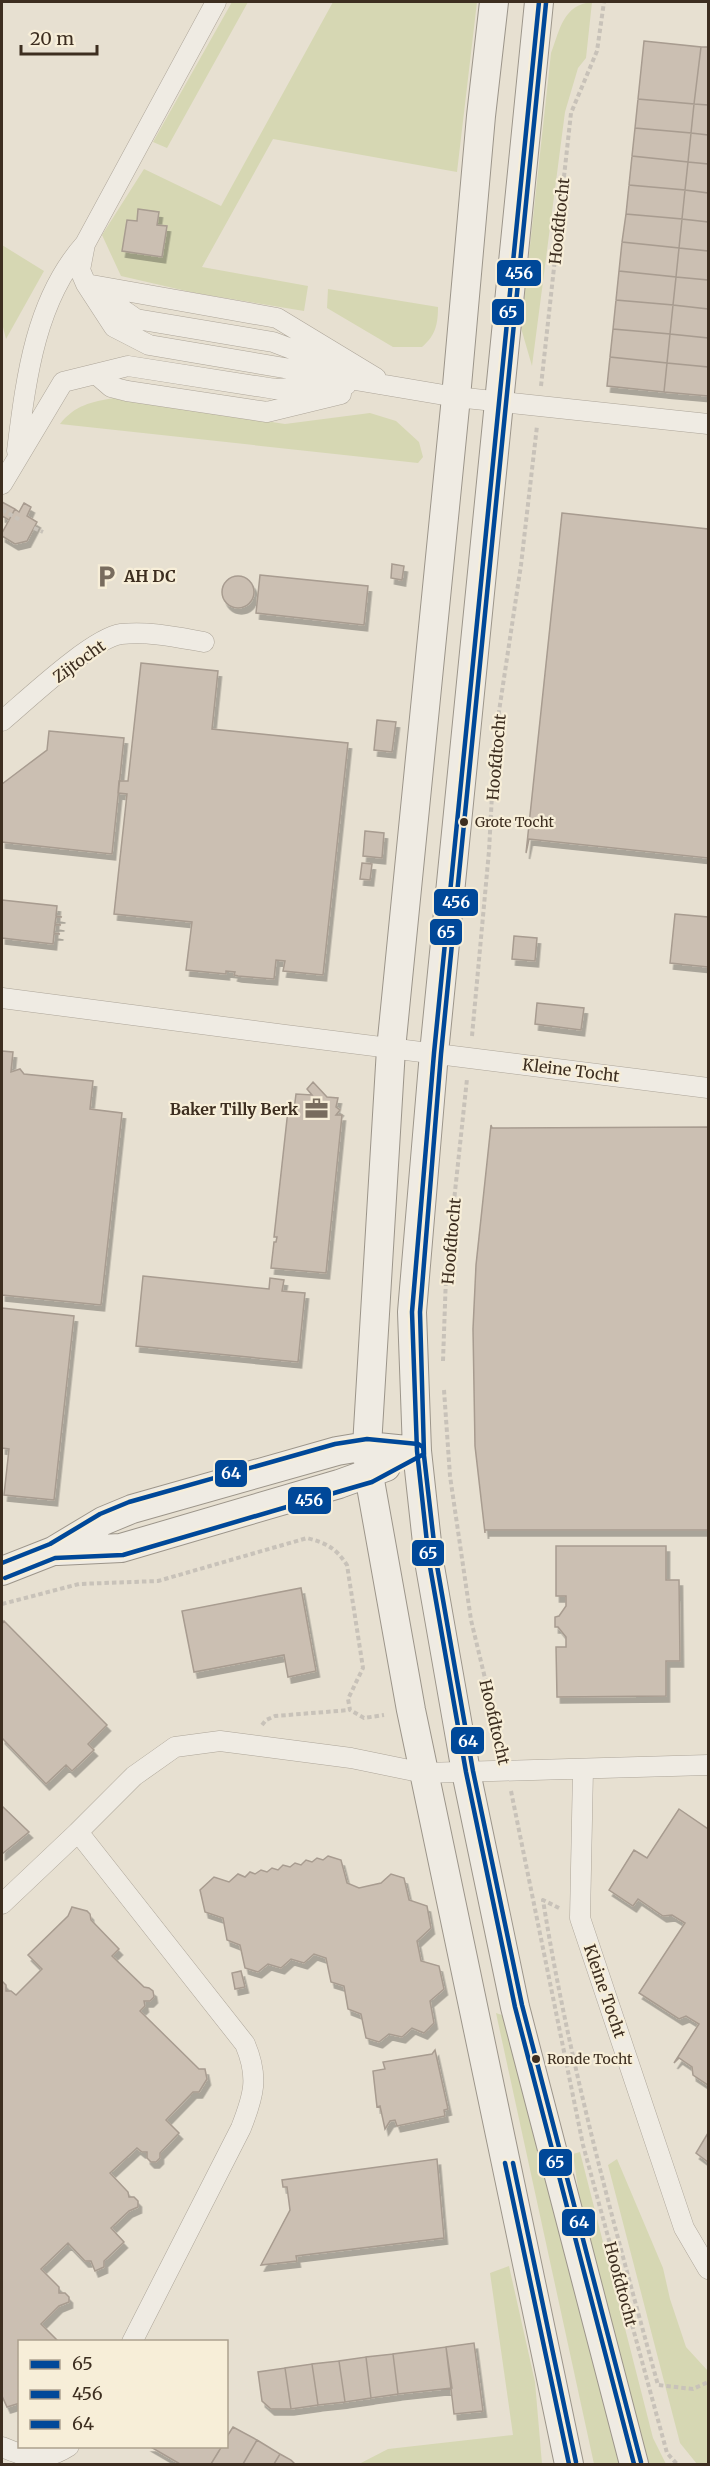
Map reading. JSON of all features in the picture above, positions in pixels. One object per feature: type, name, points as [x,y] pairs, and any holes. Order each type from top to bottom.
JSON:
[{"type":"main road","points":[[494,2],[391,1049],[367,1446],[369,1475],[411,1710],[569,2464]]},
{"type":"main road","name":"Hoofdtocht","points":[[539,2],[497,401],[434,1053],[412,1312],[417,1451],[429,1561],[466,1772],[515,2007],[634,2464]]},
{"type":"main road","points":[[2,1571],[53,1551],[103,1521],[132,1509],[337,1451],[367,1446],[417,1451]]},
{"type":"main road","points":[[53,1551],[121,1548],[369,1475],[417,1451]]},
{"type":"street","points":[[16,460],[25,390],[45,310],[66,266],[85,244],[216,2]]},
{"type":"street","points":[[85,244],[80,270],[86,284],[114,327],[149,345],[456,397],[708,424]]},
{"type":"street","points":[[86,284],[277,318],[384,384]]},
{"type":"street","points":[[2,484],[63,382],[128,366],[275,389],[384,384]]},
{"type":"street","name":"Zijtocht","points":[[2,721],[90,649],[118,635],[149,633],[204,642]]},
{"type":"street","points":[[2,998],[391,1049]]},
{"type":"street","name":"Kleine Tocht","points":[[391,1049],[708,1088]]},
{"type":"street","points":[[2,1904],[134,1776],[175,1747],[220,1741],[249,1743],[351,1758],[424,1773],[708,1765]]},
{"type":"street","name":"Kleine Tocht","points":[[583,1770],[580,1918],[684,2228],[708,2269]]},
{"type":"street","points":[[78,1832],[245,2044],[251,2058],[255,2082],[252,2102],[241,2128],[133,2340]]},
{"type":"street","points":[[2,2447],[36,2459],[55,2455],[66,2448]]},
{"type":"path","name":"Hoofdtocht","points":[[443,1369],[446,1276],[470,1057],[489,851],[495,738],[521,565],[571,113],[597,51],[603,2]]},
{"type":"path","points":[[2,510],[22,521]]},
{"type":"path","points":[[34,528],[43,532]]},
{"type":"path","name":"Hoofdtocht","points":[[444,1381],[450,1476],[471,1620],[506,1769],[583,2145],[667,2452],[677,2464]]},
{"type":"path","points":[[2,1604],[79,1584],[158,1581],[307,1538],[323,1542],[338,1551],[347,1565],[363,1668],[348,1699],[350,1710]]},
{"type":"path","points":[[454,1700],[489,1692]]},
{"type":"path","points":[[249,1743],[266,1720],[275,1716],[350,1710],[364,1718],[411,1710]]},
{"type":"path","points":[[580,1918],[543,1900],[554,1972],[621,2253],[658,2385],[693,2389],[708,2382]]},
{"type":"green space","points":[[232,2],[248,2],[167,148],[153,142]]},
{"type":"green space","points":[[333,2],[477,2],[457,172],[273,139],[202,267],[308,286],[304,311],[195,293],[121,276],[102,235],[144,169],[221,206]]},
{"type":"green space","points":[[592,2],[586,58],[578,68],[565,112],[532,366],[521,328],[551,53],[560,27],[569,13],[582,4]]},
{"type":"green space","points":[[2,245],[44,271],[6,339],[2,323]]},
{"type":"green space","points":[[328,289],[438,307],[435,330],[422,347],[393,347],[327,308]]},
{"type":"green space","points":[[114,398],[285,424],[370,413],[396,421],[419,442],[423,457],[418,463],[60,424],[72,412],[84,405]]},
{"type":"green space","points":[[496,2013],[502,2015],[530,2093],[619,2464],[594,2464]]},
{"type":"green space","points":[[580,2152],[653,2438],[666,2464],[644,2464],[583,2223],[573,2154]]},
{"type":"green space","points":[[617,2159],[663,2268],[670,2299],[686,2347],[708,2371],[708,2464],[697,2464],[680,2443],[608,2165]]},
{"type":"green space","points":[[509,2266],[535,2382],[542,2464],[359,2464],[388,2449],[513,2435],[490,2273]]},
{"type":"building","points":[[644,41],[701,47],[694,104],[638,99]]},
{"type":"building","points":[[701,47],[708,47],[708,105],[694,104]]},
{"type":"building","points":[[638,99],[694,104],[691,133],[635,128]]},
{"type":"building","points":[[694,104],[708,105],[708,135],[691,133]]},
{"type":"building","points":[[635,128],[691,133],[688,162],[632,156]]},
{"type":"building","points":[[691,133],[708,135],[708,164],[688,162]]},
{"type":"building","points":[[632,156],[688,162],[685,190],[629,185]]},
{"type":"building","points":[[688,162],[708,164],[708,193],[685,190]]},
{"type":"building","points":[[629,185],[685,190],[682,219],[626,214]]},
{"type":"building","points":[[685,190],[708,193],[708,222],[682,219]]},
{"type":"building","points":[[138,209],[159,212],[157,225],[167,226],[162,257],[122,251],[127,220],[137,221]]},
{"type":"building","points":[[626,214],[682,219],[679,248],[622,242]]},
{"type":"building","points":[[682,219],[708,222],[708,251],[679,248]]},
{"type":"building","points":[[622,242],[679,248],[676,277],[619,271]]},
{"type":"building","points":[[679,248],[708,251],[708,280],[676,277]]},
{"type":"building","points":[[619,271],[676,277],[673,305],[616,300]]},
{"type":"building","points":[[676,277],[708,280],[708,309],[673,305]]},
{"type":"building","points":[[616,300],[673,305],[670,334],[613,329]]},
{"type":"building","points":[[673,305],[708,309],[708,338],[670,334]]},
{"type":"building","points":[[613,329],[670,334],[667,363],[610,357]]},
{"type":"building","points":[[670,334],[708,338],[708,367],[667,363]]},
{"type":"building","points":[[610,357],[667,363],[664,392],[607,386]]},
{"type":"building","points":[[667,363],[708,367],[708,396],[664,392]]},
{"type":"building","points":[[2,502],[15,509],[9,520],[2,516]]},
{"type":"building","points":[[24,503],[31,507],[27,516],[37,522],[27,541],[15,544],[2,536],[2,533],[15,509],[19,512]]},
{"type":"building","points":[[562,513],[708,529],[708,858],[529,839],[526,853]]},
{"type":"building","points":[[392,564],[404,566],[402,580],[391,578]]},
{"type":"building","points":[[260,575],[368,586],[364,625],[256,613]]},
{"type":"building","points":[[238,576],[249,581],[254,592],[249,603],[238,608],[227,603],[222,592],[227,581]]},
{"type":"building","points":[[141,663],[218,671],[212,729],[348,743],[323,975],[283,971],[285,961],[276,960],[274,979],[238,976],[234,975],[235,972],[226,971],[226,974],[186,970],[192,922],[114,914],[127,794],[118,793],[119,781],[128,781]]},
{"type":"building","points":[[377,720],[396,722],[392,752],[374,750]]},
{"type":"building","points":[[49,731],[124,738],[112,854],[2,842],[2,784],[47,750]]},
{"type":"building","points":[[365,831],[384,833],[382,858],[363,856]]},
{"type":"building","points":[[362,863],[372,864],[370,880],[360,879]]},
{"type":"building","points":[[2,900],[57,906],[56,916],[62,917],[56,917],[55,924],[61,925],[55,925],[54,933],[60,934],[54,934],[53,944],[2,938]]},
{"type":"building","points":[[675,914],[708,917],[708,967],[670,963]]},
{"type":"building","points":[[514,936],[537,938],[535,961],[512,959]]},
{"type":"building","points":[[537,1003],[584,1008],[581,1030],[535,1024]]},
{"type":"building","points":[[2,1051],[13,1052],[11,1072],[20,1069],[24,1074],[93,1081],[90,1109],[122,1113],[101,1305],[2,1295]]},
{"type":"building","points":[[313,1082],[327,1097],[338,1098],[336,1107],[340,1110],[336,1115],[342,1115],[326,1273],[271,1268],[274,1242],[277,1237],[274,1237],[288,1110],[294,1110],[296,1094],[312,1095],[307,1089]]},
{"type":"building","points":[[491,1125],[492,1128],[708,1127],[708,1530],[485,1530],[485,1533],[475,1446],[473,1329],[476,1265]]},
{"type":"building","points":[[143,1276],[269,1289],[270,1278],[284,1280],[282,1291],[305,1293],[298,1362],[136,1346]]},
{"type":"building","points":[[2,1308],[74,1316],[54,1500],[4,1495],[9,1449],[2,1448]]},
{"type":"building","points":[[556,1546],[666,1546],[666,1580],[679,1580],[680,1661],[666,1661],[666,1696],[557,1697],[556,1647],[566,1647],[566,1637],[558,1627],[555,1627],[555,1617],[559,1616],[566,1606],[566,1596],[556,1596]]},
{"type":"building","points":[[301,1588],[316,1671],[288,1677],[284,1655],[194,1672],[182,1611]]},
{"type":"building","points":[[4,1621],[107,1725],[88,1744],[94,1750],[72,1771],[66,1765],[46,1784],[2,1738],[2,1624]]},
{"type":"building","points":[[2,1806],[29,1832],[2,1854]]},
{"type":"building","points":[[679,1809],[708,1829],[708,2085],[693,2075],[692,2067],[679,2058],[674,2063],[699,2024],[686,2016],[679,2019],[639,1993],[685,1923],[672,1915],[663,1916],[638,1899],[633,1906],[609,1890],[634,1850],[647,1858]]},
{"type":"building","points":[[328,1856],[341,1860],[347,1883],[359,1888],[381,1883],[391,1874],[404,1878],[409,1900],[427,1906],[431,1928],[417,1941],[421,1961],[439,1966],[444,1989],[430,2001],[434,2023],[424,2033],[412,2028],[402,2037],[389,2034],[379,2042],[366,2038],[361,2014],[348,2009],[344,1986],[331,1982],[326,1958],[314,1954],[304,1963],[291,1959],[281,1968],[268,1964],[258,1972],[245,1968],[240,1945],[227,1940],[223,1918],[205,1912],[200,1890],[214,1877],[229,1882],[238,1874],[245,1877],[250,1872],[255,1874],[261,1870],[267,1872],[272,1868],[278,1870],[283,1865],[290,1867],[295,1863],[301,1865],[306,1860],[312,1862],[317,1858],[323,1860]]},
{"type":"building","points":[[72,1907],[90,1914],[91,1920],[119,1949],[112,1956],[144,1987],[153,1991],[154,1997],[150,2001],[144,2001],[145,2006],[140,2011],[199,2069],[205,2069],[207,2079],[199,2092],[193,2092],[166,2120],[179,2133],[160,2153],[160,2158],[156,2162],[151,2162],[147,2158],[147,2152],[142,2152],[137,2148],[110,2173],[128,2192],[129,2197],[134,2197],[138,2201],[138,2207],[129,2211],[111,2228],[124,2242],[104,2261],[104,2267],[95,2271],[91,2261],[85,2261],[68,2243],[41,2269],[59,2287],[59,2293],[65,2293],[69,2297],[69,2302],[59,2306],[41,2324],[57,2340],[18,2340],[18,2404],[7,2407],[2,2396],[2,1981],[6,1985],[6,1991],[11,1991],[16,1995],[42,1969],[28,1955],[68,1916]]},
{"type":"building","points":[[241,1971],[245,1987],[235,1989],[232,1973]]},
{"type":"building","points":[[435,2050],[448,2109],[444,2110],[445,2116],[397,2126],[395,2120],[390,2121],[385,2129],[380,2106],[377,2107],[373,2071],[385,2069],[383,2062],[432,2054]]},
{"type":"building","points":[[708,2133],[708,2162],[696,2153]]},
{"type":"building","points":[[437,2159],[444,2238],[296,2256],[297,2261],[261,2265],[290,2210],[287,2187],[283,2187],[282,2180]]},
{"type":"building","points":[[474,2343],[483,2411],[454,2414],[446,2347]]},
{"type":"building","points":[[446,2347],[452,2388],[398,2394],[393,2354]]},
{"type":"building","points":[[393,2354],[398,2394],[371,2398],[366,2357]]},
{"type":"building","points":[[366,2357],[371,2398],[345,2402],[339,2361]]},
{"type":"building","points":[[339,2361],[345,2402],[318,2405],[312,2364]]},
{"type":"building","points":[[312,2364],[318,2405],[291,2409],[285,2368]]},
{"type":"building","points":[[285,2368],[291,2409],[271,2409],[262,2401],[258,2372]]},
{"type":"building","points":[[233,2427],[257,2440],[243,2464],[211,2464],[221,2448],[228,2448],[228,2435]]},
{"type":"building","points":[[257,2440],[280,2454],[274,2464],[243,2464]]},
{"type":"building","points":[[152,2448],[221,2448],[211,2464],[180,2464]]},
{"type":"building","points":[[280,2454],[291,2460],[295,2464],[274,2464]]},
{"type":"transit line","name":"65","points":[[539,2],[434,1053],[412,1312],[417,1451],[429,1561],[466,1772],[515,2007],[634,2464]]},
{"type":"transit line","name":"456","points":[[5,1578],[55,1558],[123,1555],[372,1482],[424,1454],[420,1312],[441,1054],[546,3]]},
{"type":"transit line","name":"64","points":[[2,1563],[50,1544],[100,1514],[129,1502],[335,1444],[367,1439],[418,1444],[423,1447],[436,1560],[473,1771],[522,2005],[641,2462]]},
{"type":"transit line","name":"65","points":[[505,2163],[569,2464]]},
{"type":"transit line","name":"64","points":[[513,2163],[576,2462]]},
{"type":"place","name":"AH DC","points":[[106,576]]},
{"type":"place","name":"Grote Tocht","points":[[464,822]]},
{"type":"place","name":"Baker Tilly Berk","points":[[316,1109]]},
{"type":"place","name":"Ronde Tocht","points":[[536,2059]]}]
